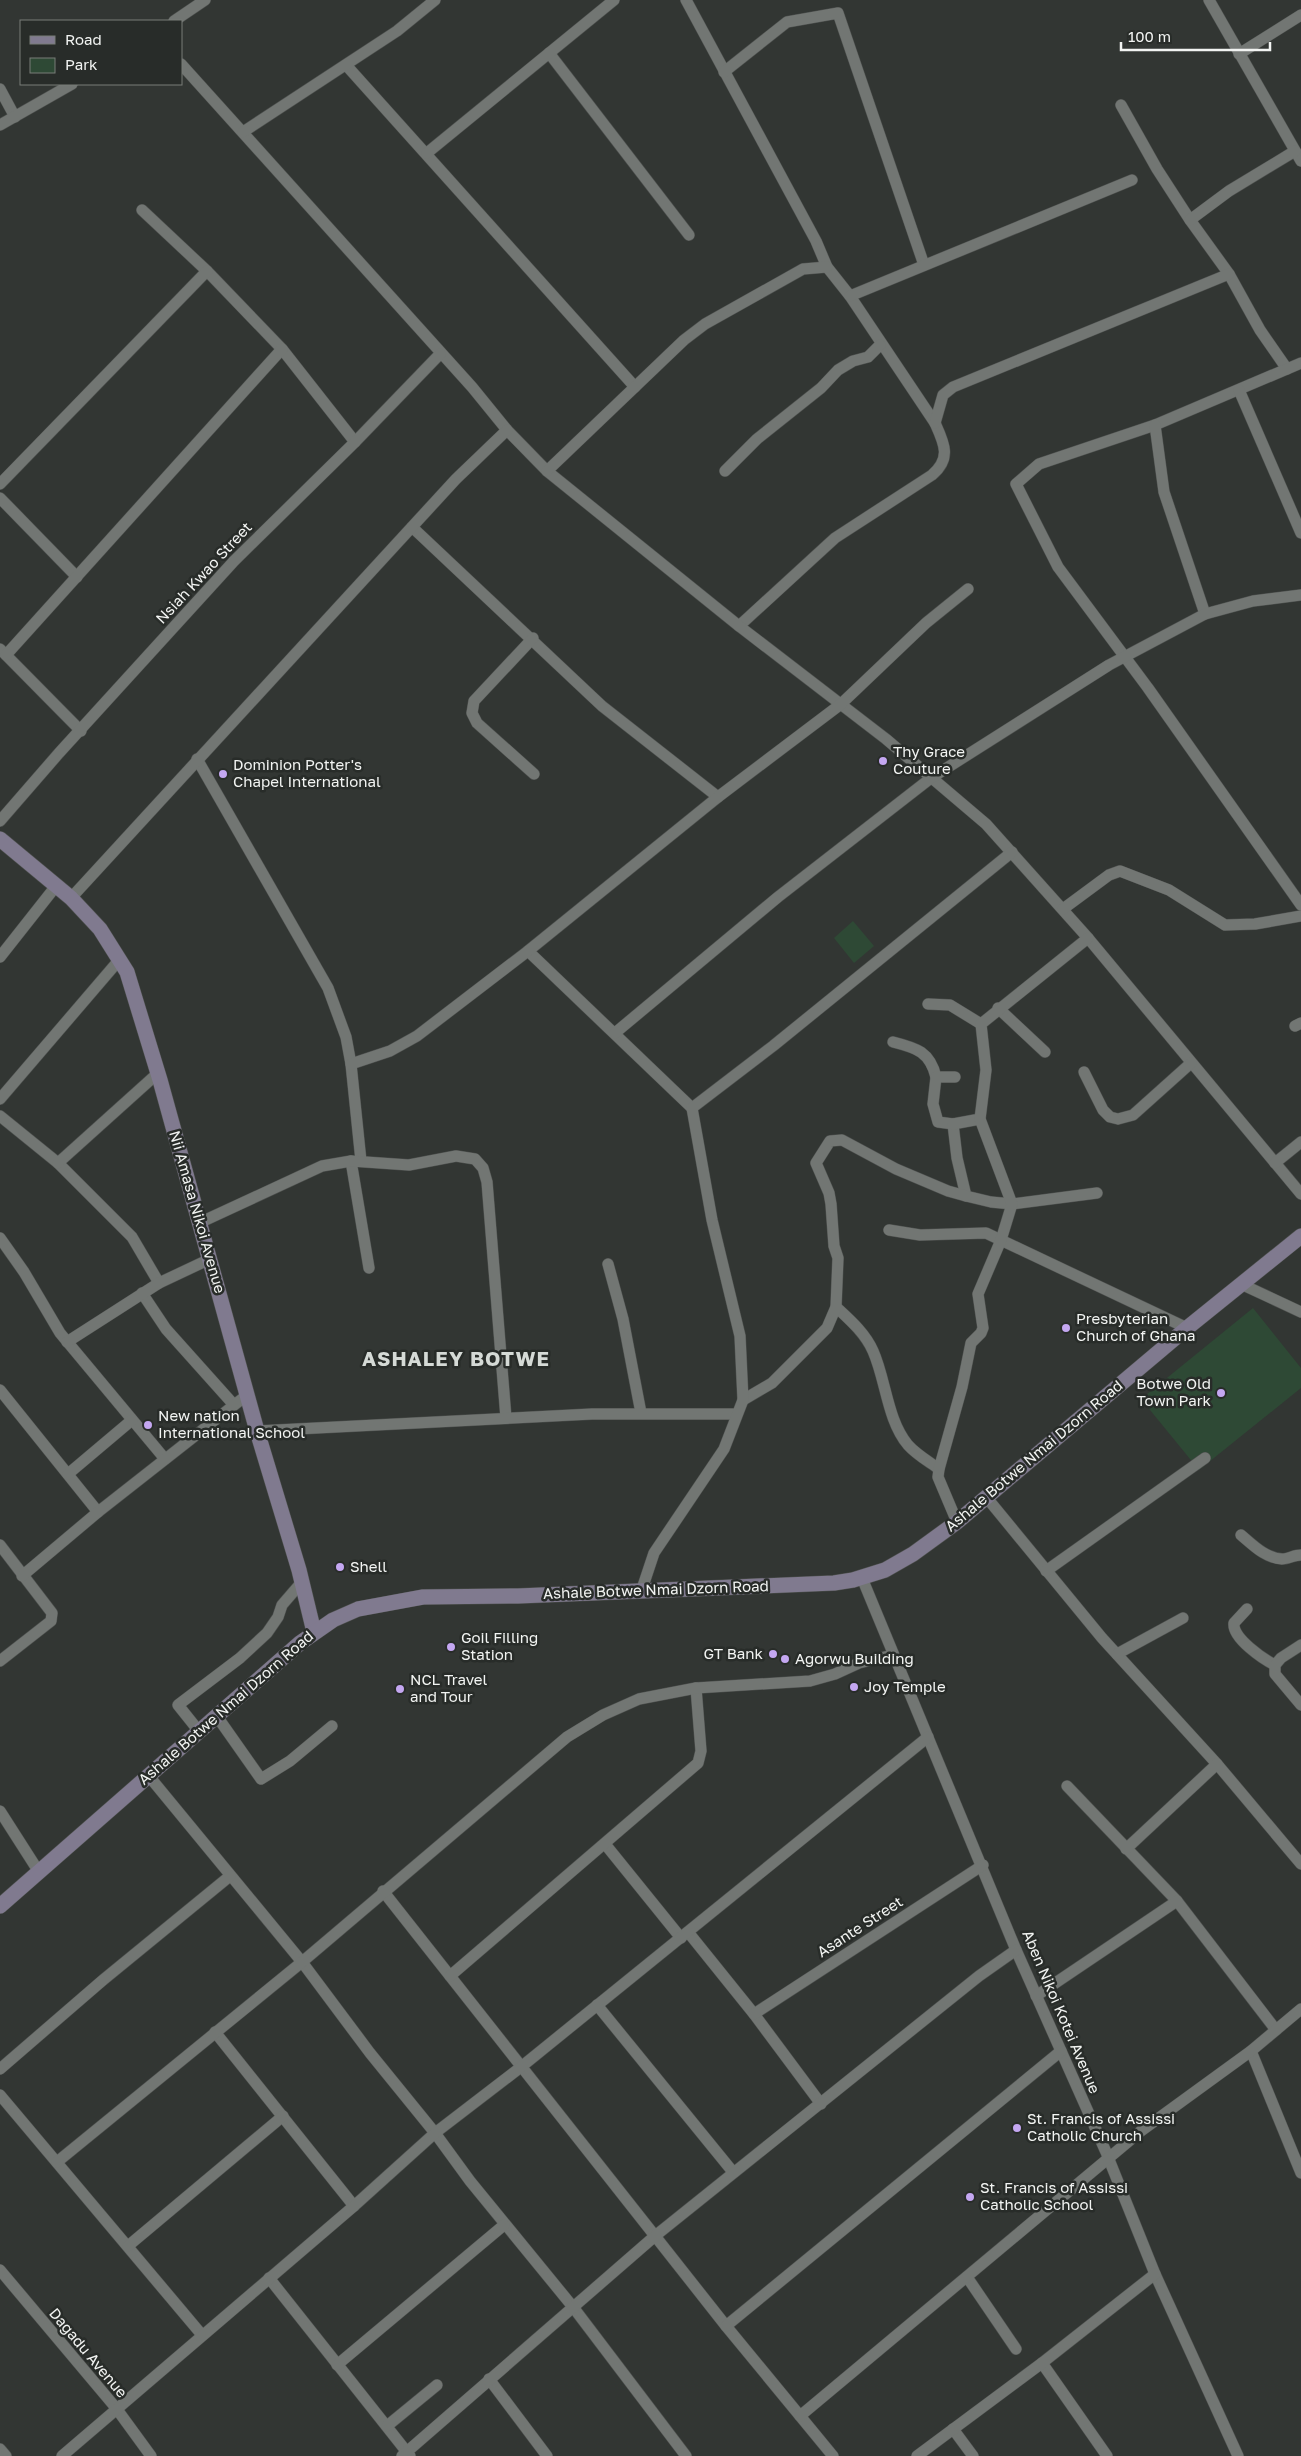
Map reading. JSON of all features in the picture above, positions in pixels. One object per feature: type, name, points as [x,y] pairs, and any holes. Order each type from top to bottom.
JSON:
[{"type":"main road","name":"Nii Amasa Nikoi Avenue","points":[[0,839],[71,898],[100,929],[120,958],[127,972],[158,1073],[314,1632]]},
{"type":"main road","name":"Ashale Botwe Nmai Dzorn Road","points":[[0,1906],[216,1714],[314,1632],[358,1609],[423,1597],[518,1596],[642,1589],[761,1587],[834,1583],[862,1578],[897,1564],[957,1522],[987,1498],[1187,1328],[1301,1236]]},
{"type":"street","points":[[175,20],[205,0]]},
{"type":"street","points":[[243,132],[397,31],[435,0]]},
{"type":"street","points":[[427,153],[614,0]]},
{"type":"street","points":[[686,0],[816,241],[827,266],[850,296],[880,345],[935,423],[943,440],[945,455],[941,467],[835,538],[738,626]]},
{"type":"street","points":[[1209,0],[1301,161]]},
{"type":"street","points":[[724,72],[787,22],[838,13],[924,265]]},
{"type":"street","points":[[1239,54],[1301,15]]},
{"type":"street","points":[[549,53],[689,235]]},
{"type":"street","points":[[182,65],[472,388],[507,430],[547,471],[738,626],[841,704],[964,804],[1012,852],[1088,938],[1275,1163],[1300,1189]]},
{"type":"street","points":[[346,65],[427,153],[635,388]]},
{"type":"street","points":[[0,125],[70,85]]},
{"type":"street","points":[[0,89],[15,117]]},
{"type":"street","points":[[1121,106],[1157,169],[1190,220],[1229,274],[1260,330],[1287,369]]},
{"type":"street","points":[[1190,220],[1229,191],[1295,150]]},
{"type":"street","points":[[850,296],[1132,180]]},
{"type":"street","points":[[142,210],[207,271],[282,349],[355,442]]},
{"type":"street","points":[[547,471],[665,357],[705,324],[804,269],[827,266]]},
{"type":"street","points":[[0,484],[207,271]]},
{"type":"street","points":[[935,423],[943,395],[953,387],[1229,274]]},
{"type":"street","points":[[725,471],[757,439],[821,388],[838,370],[868,357],[880,345]]},
{"type":"street","points":[[81,731],[3,652],[77,577],[282,349]]},
{"type":"street","name":"Nsiah Kwao Street","points":[[0,822],[59,753],[234,561],[355,442],[440,354]]},
{"type":"street","points":[[1301,363],[1155,426],[1039,464],[1016,484],[1058,566],[1301,905]]},
{"type":"street","points":[[1239,390],[1301,533]]},
{"type":"street","points":[[1155,426],[1164,492],[1205,614]]},
{"type":"street","points":[[71,898],[456,479],[507,430]]},
{"type":"street","points":[[0,498],[77,577]]},
{"type":"street","points":[[412,527],[533,638],[602,706],[718,797]]},
{"type":"street","points":[[351,1064],[390,1051],[417,1036],[528,950],[718,797],[841,704],[926,623],[968,589]]},
{"type":"street","points":[[615,1034],[778,897],[931,778],[1124,657],[1205,614],[1253,601],[1301,595]]},
{"type":"street","points":[[533,638],[474,701],[472,713],[477,723],[534,774]]},
{"type":"street","points":[[197,760],[328,988],[346,1037],[351,1064],[356,1161],[369,1268]]},
{"type":"street","points":[[692,1108],[773,1046],[1012,852]]},
{"type":"street","points":[[1063,909],[1109,875],[1120,871],[1169,890],[1225,925],[1256,924],[1301,916]]},
{"type":"street","points":[[0,957],[56,886]]},
{"type":"street","points":[[981,1024],[998,1008],[1088,938]]},
{"type":"street","points":[[528,950],[692,1108],[712,1220],[740,1336],[743,1400],[738,1414],[724,1448],[654,1553],[642,1589]]},
{"type":"street","points":[[0,1099],[120,958]]},
{"type":"street","points":[[928,1004],[950,1005],[981,1024]]},
{"type":"street","points":[[998,1008],[1045,1052]]},
{"type":"street","points":[[957,1522],[938,1477],[939,1469],[962,1387],[971,1343],[981,1334],[983,1328],[978,1294],[1001,1240],[1012,1204],[980,1119],[986,1070],[981,1024]]},
{"type":"street","points":[[894,1042],[913,1047],[924,1054],[933,1065],[936,1077],[933,1104],[938,1122],[953,1124],[980,1119]]},
{"type":"street","points":[[1084,1072],[1103,1110],[1110,1117],[1118,1119],[1133,1115],[1191,1063]]},
{"type":"street","points":[[58,1163],[158,1073]]},
{"type":"street","points":[[936,1077],[955,1077]]},
{"type":"street","points":[[0,1116],[58,1163],[132,1238],[159,1283]]},
{"type":"street","points":[[953,1124],[956,1158],[966,1196]]},
{"type":"street","points":[[743,1400],[772,1383],[827,1328],[836,1307],[838,1258],[834,1246],[831,1204],[829,1193],[816,1163],[830,1141],[842,1140],[896,1169],[948,1192],[991,1202],[1012,1204],[1097,1193]]},
{"type":"street","points":[[1275,1163],[1301,1142]]},
{"type":"street","points":[[199,1223],[322,1166],[356,1161],[409,1165],[456,1156],[475,1159],[483,1168],[487,1182],[506,1418]]},
{"type":"street","points":[[889,1230],[920,1235],[986,1233],[1187,1328]]},
{"type":"street","points":[[0,1238],[67,1342],[165,1459]]},
{"type":"street","points":[[67,1342],[159,1283],[210,1259]]},
{"type":"street","points":[[608,1264],[623,1319],[641,1413]]},
{"type":"street","points":[[1241,1284],[1301,1312]]},
{"type":"street","points":[[142,1294],[166,1329],[234,1405]]},
{"type":"street","points":[[836,1307],[859,1329],[872,1349],[887,1398],[907,1443],[917,1454],[939,1469]]},
{"type":"street","points":[[0,1390],[98,1512]]},
{"type":"street","points":[[22,1576],[98,1512],[247,1395]]},
{"type":"street","points":[[257,1431],[641,1413],[738,1414]]},
{"type":"street","points":[[68,1474],[132,1420]]},
{"type":"street","points":[[1046,1571],[1205,1458]]},
{"type":"street","points":[[987,1498],[1117,1654],[1217,1764],[1301,1864]]},
{"type":"street","points":[[1241,1535],[1261,1553],[1283,1559],[1294,1555],[1301,1555]]},
{"type":"street","points":[[0,1545],[52,1613],[51,1621],[0,1661]]},
{"type":"street","name":"Aben Nikoi Kotei Avenue","points":[[862,1578],[983,1865],[1016,1950],[1109,2160],[1155,2274],[1238,2456]]},
{"type":"street","points":[[198,1730],[178,1705],[240,1658],[268,1633],[278,1617],[282,1605],[301,1583]]},
{"type":"street","points":[[1247,1609],[1234,1623],[1235,1631],[1259,1656],[1275,1665]]},
{"type":"street","points":[[1117,1654],[1183,1618]]},
{"type":"street","points":[[1301,1645],[1281,1658],[1275,1665],[1275,1674],[1301,1705]]},
{"type":"street","points":[[57,2162],[302,1962],[383,1891],[567,1737],[602,1715],[639,1699],[696,1688],[810,1681],[835,1674],[859,1663],[893,1655]]},
{"type":"street","points":[[450,1976],[606,1844],[698,1763],[701,1751],[696,1688]]},
{"type":"street","points":[[216,1714],[262,1779],[290,1761],[332,1726]]},
{"type":"street","points":[[62,2456],[354,2206],[435,2133],[521,2067],[928,1737]]},
{"type":"street","points":[[1126,1849],[1217,1764]]},
{"type":"street","points":[[148,1776],[302,1962],[370,2053],[435,2133],[504,2225],[574,2307],[686,2456]]},
{"type":"street","points":[[1067,1786],[1177,1901],[1276,2030]]},
{"type":"street","points":[[0,1811],[39,1872]]},
{"type":"street","points":[[606,1844],[754,2014],[820,2104]]},
{"type":"street","name":"Asante Street","points":[[754,2014],[983,1865]]},
{"type":"street","points":[[0,2069],[103,1980],[230,1876]]},
{"type":"street","points":[[383,1891],[654,2236],[832,2456]]},
{"type":"street","points":[[1036,1996],[1177,1901]]},
{"type":"street","points":[[269,2278],[387,2426],[406,2455],[654,2236],[979,1976],[1016,1950]]},
{"type":"street","points":[[597,2005],[734,2172]]},
{"type":"street","points":[[800,2416],[1109,2160],[1141,2131],[1251,2051],[1301,2009]]},
{"type":"street","points":[[215,2032],[354,2206]]},
{"type":"street","points":[[726,2326],[1061,2051]]},
{"type":"street","points":[[1251,2051],[1296,2146],[1301,2173]]},
{"type":"street","points":[[0,2095],[202,2335]]},
{"type":"street","points":[[128,2246],[283,2116]]},
{"type":"street","points":[[337,2365],[504,2225]]},
{"type":"street","name":"Dagadu Avenue","points":[[0,2270],[116,2408],[151,2456]]},
{"type":"street","points":[[918,2456],[1042,2363],[1155,2274]]},
{"type":"street","points":[[967,2277],[1016,2349]]},
{"type":"street","points":[[1042,2363],[1107,2456]]},
{"type":"street","points":[[490,2379],[547,2456]]},
{"type":"street","points":[[387,2426],[437,2385]]},
{"type":"street","points":[[953,2429],[972,2456]]},
{"type":"street","points":[[0,2449],[6,2456]]},
{"type":"green space","points":[[853,921],[874,946],[854,963],[834,938]]},
{"type":"green space","name":"Botwe Old Town Park","points":[[1253,1308],[1301,1368],[1301,1388],[1199,1470],[1141,1399]]},
{"type":"place","name":"Thy Grace Couture","points":[[883,761]]},
{"type":"place","name":"Dominion Potter's Chapel International","points":[[223,774]]},
{"type":"place","name":"Presbyterian Church of Ghana","points":[[1066,1328]]},
{"type":"place","name":"Botwe Old Town Park","points":[[1221,1393]]},
{"type":"place","name":"New nation International School","points":[[148,1425]]},
{"type":"place","name":"Shell","points":[[340,1567]]},
{"type":"place","name":"Goil Filling Station","points":[[451,1647]]},
{"type":"place","name":"GT Bank","points":[[773,1654]]},
{"type":"place","name":"Agorwu Building","points":[[785,1659]]},
{"type":"place","name":"Joy Temple","points":[[854,1687]]},
{"type":"place","name":"NCL Travel and Tour","points":[[400,1689]]},
{"type":"place","name":"St. Francis of Assissi Catholic Church","points":[[1017,2128]]},
{"type":"place","name":"St. Francis of Assissi Catholic School","points":[[970,2197]]},
{"type":"district","name":"ASHALEY BOTWE","points":[[456,1359]]}]
